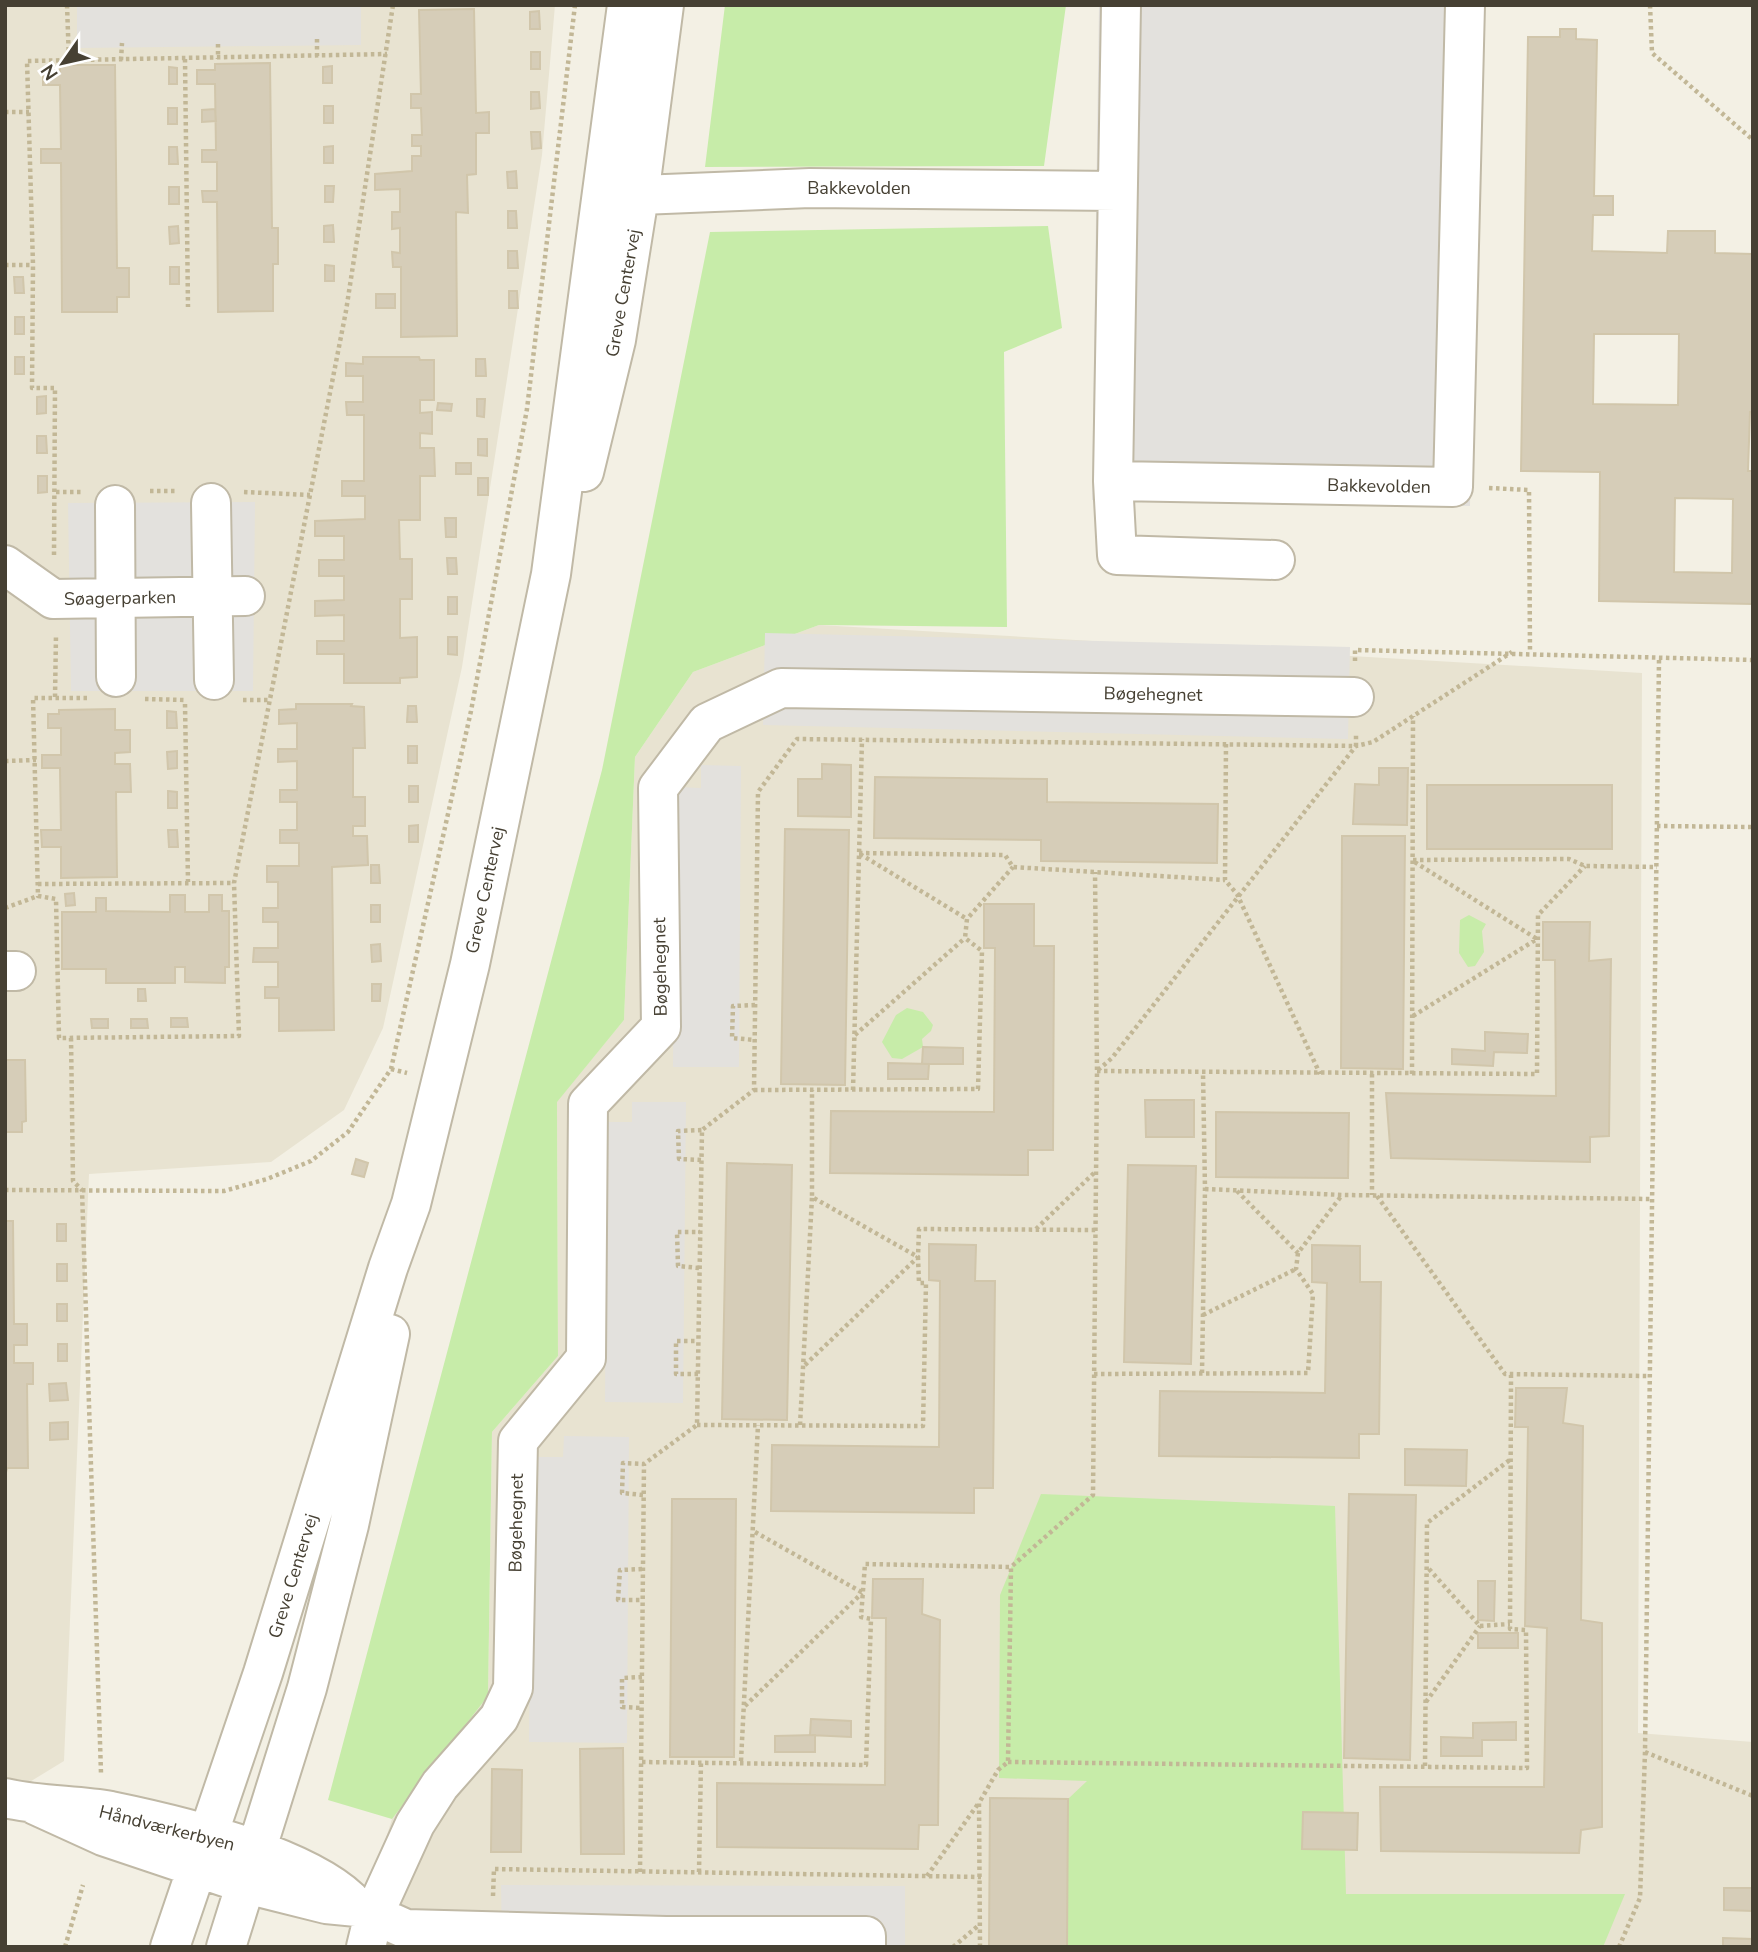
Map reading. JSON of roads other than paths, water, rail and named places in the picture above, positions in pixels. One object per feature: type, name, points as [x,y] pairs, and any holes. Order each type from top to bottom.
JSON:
[{"type":"street","name":"Greve Centervej","points":[[170,1947],[263,1673],[383,1281],[411,1204],[470,964],[551,574],[627,5]]},
{"type":"street","name":"Greve Centervej","points":[[551,574],[592,448],[616,340],[639,196],[663,5]]},
{"type":"street","points":[[1121,5],[1113,481],[1117,555],[1275,559]]},
{"type":"street","name":"Bakkevolden","points":[[1113,481],[1453,487],[1465,5]]},
{"type":"street","name":"Bakkevolden","points":[[601,197],[810,188],[1118,191]]},
{"type":"street","points":[[206,695],[229,596],[211,503]]},
{"type":"street","points":[[115,505],[117,691]]},
{"type":"street","name":"Søagerparken","points":[[5,565],[55,598],[229,596]]},
{"type":"street","name":"Bøgehegnet","points":[[365,1922],[415,1824],[440,1785],[499,1718],[513,1689],[518,1441],[586,1358],[588,1104],[661,1027],[658,788],[707,723],[781,688],[1354,697]]},
{"type":"street","name":"Greve Centervej","points":[[226,1947],[307,1688],[349,1525],[403,1274],[411,1204]]},
{"type":"street","name":"Håndværkerbyen","points":[[20,1802],[103,1836],[202,1851],[251,1868]]},
{"type":"street","points":[[251,1868],[365,1922],[405,1929],[866,1936],[866,1947]]}]
